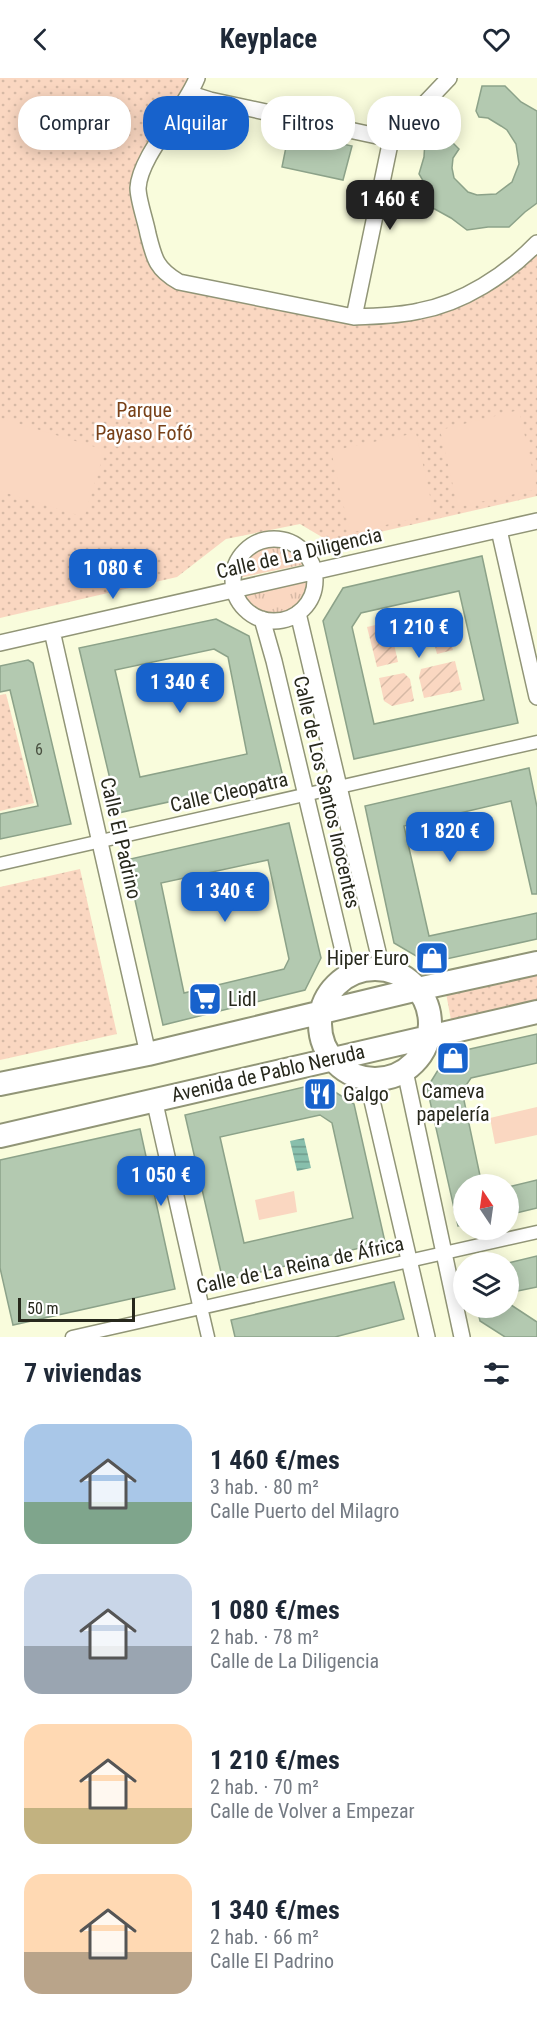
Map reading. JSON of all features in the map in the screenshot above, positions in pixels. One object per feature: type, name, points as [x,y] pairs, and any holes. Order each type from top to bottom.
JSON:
[{"type":"main road","points":[[0,1084],[148,1054],[537,963]]},
{"type":"main road","points":[[382,969],[401,975],[418,989],[429,1011],[429,1036],[419,1057],[405,1071],[386,1078],[367,1078],[348,1072],[332,1059],[322,1037],[321,1013],[331,991],[349,976],[364,970],[382,969]]},
{"type":"main road","name":"Avenida de Pablo Neruda","points":[[0,1136],[537,1012]]},
{"type":"street","points":[[197,78],[191,94],[147,160],[138,189],[154,260],[166,275],[179,282],[354,317],[420,311],[450,302],[502,275],[537,243]]},
{"type":"street","points":[[432,96],[449,78]]},
{"type":"street","points":[[191,94],[367,134]]},
{"type":"street","points":[[354,317],[390,150]]},
{"type":"street","name":"Calle de La Diligencia","points":[[0,643],[537,521]]},
{"type":"street","points":[[499,530],[537,697]]},
{"type":"street","points":[[278,539],[291,542],[310,560],[314,572],[315,583],[306,605],[298,613],[274,621],[262,619],[244,608],[234,589],[233,576],[236,563],[243,552],[253,544],[265,540],[278,539]]},
{"type":"street","name":"Calle de Los Santos Inocentes","points":[[298,613],[382,969]]},
{"type":"street","name":"Calle de Los Santos Inocentes","points":[[262,619],[349,976]]},
{"type":"street","name":"Calle El Padrino","points":[[52,632],[148,1054]]},
{"type":"street","name":"Calle Cleopatra","points":[[0,864],[537,742]]},
{"type":"street","points":[[405,1071],[462,1337]]},
{"type":"street","points":[[367,1078],[427,1337]]},
{"type":"street","points":[[154,1099],[208,1337]]},
{"type":"street","name":"Calle de La Reina de África","points":[[72,1337],[201,1306],[537,1232]]},
{"type":"green space","name":"Parque Payaso Fofó","points":[[0,78],[197,78],[187,96],[143,96],[143,150],[159,150],[138,189],[166,275],[354,317],[420,311],[537,252],[537,496],[332,543],[300,524],[226,539],[177,577],[0,618]]},
{"type":"green space","points":[[519,410],[537,489],[458,507],[440,430]]},
{"type":"green space","points":[[0,418],[105,450],[84,517],[0,491]]},
{"type":"green space","points":[[416,433],[434,514],[350,533],[331,451]]},
{"type":"green space","points":[[272,543],[292,549],[306,564],[239,578],[241,565],[248,554]]},
{"type":"green space","points":[[308,580],[306,597],[301,604],[285,613],[259,612],[244,599],[244,594]]},
{"type":"green space","points":[[442,609],[453,650],[437,654],[432,635],[394,644],[398,662],[377,667],[367,627]]},
{"type":"green space","points":[[455,661],[462,690],[424,698],[419,677],[421,669]]},
{"type":"green space","points":[[404,673],[410,679],[414,701],[392,706],[384,701],[379,678]]},
{"type":"green space","points":[[6,694],[34,803],[0,811],[0,695]]},
{"type":"green space","points":[[80,869],[117,1034],[0,1060],[0,887]]},
{"type":"green space","points":[[537,973],[537,1001],[451,1020],[446,993]]},
{"type":"green space","points":[[537,1107],[537,1135],[495,1144],[490,1118]]},
{"type":"green space","points":[[294,1191],[297,1212],[259,1220],[255,1200]]},
{"type":"water","points":[[304,1138],[311,1168],[297,1171],[290,1141]]},
{"type":"building","points":[[482,86],[505,86],[521,102],[537,111],[537,203],[509,227],[467,230],[431,207],[428,189],[419,174],[424,150],[458,150],[453,158],[454,178],[468,192],[477,195],[496,194],[512,182],[519,164],[516,144],[507,130],[488,118],[479,117],[476,111]]},
{"type":"building","points":[[285,150],[351,150],[343,180],[282,167]]},
{"type":"building","points":[[482,556],[518,723],[354,759],[323,621],[343,588]],"holes":[[[459,591],[484,700],[374,724],[352,627],[361,613]]]},
{"type":"building","points":[[216,619],[249,636],[283,777],[118,813],[79,648]],"holes":[[[214,649],[228,657],[247,754],[140,777],[115,670]]]},
{"type":"building","points":[[28,660],[33,663],[71,824],[0,839],[0,814],[38,806],[10,690],[0,692],[0,666]]},
{"type":"building","points":[[529,768],[537,807],[537,894],[532,894],[511,801],[404,826],[429,936],[537,913],[537,939],[428,963],[394,943],[365,806]]},
{"type":"building","points":[[289,823],[321,958],[305,990],[163,1025],[126,860]],"holes":[[[268,860],[289,959],[284,969],[184,993],[161,883]]]},
{"type":"building","points":[[537,1034],[537,1063],[471,1078],[462,1091],[480,1174],[453,1174],[453,1204],[427,1088],[448,1054]]},
{"type":"building","points":[[321,1083],[354,1104],[385,1242],[223,1281],[185,1115]],"holes":[[[320,1115],[332,1123],[353,1218],[244,1243],[220,1137]]]},
{"type":"building","points":[[140,1129],[175,1289],[13,1325],[0,1268],[0,1160]]},
{"type":"building","points":[[537,1180],[537,1208],[519,1212],[519,1184]]},
{"type":"building","points":[[537,1256],[537,1287],[519,1291],[519,1260]]},
{"type":"building","points":[[394,1282],[404,1319],[335,1337],[235,1337],[231,1320]]},
{"type":"building","points":[[519,1310],[537,1322],[537,1337],[505,1337],[480,1321],[479,1318],[519,1318]]},
{"type":"place","name":"Hiper Euro","points":[[432,958]]},
{"type":"place","name":"Lidl","points":[[205,999]]},
{"type":"place","name":"Cameva papelería","points":[[453,1058]]},
{"type":"place","name":"Galgo","points":[[320,1094]]}]
